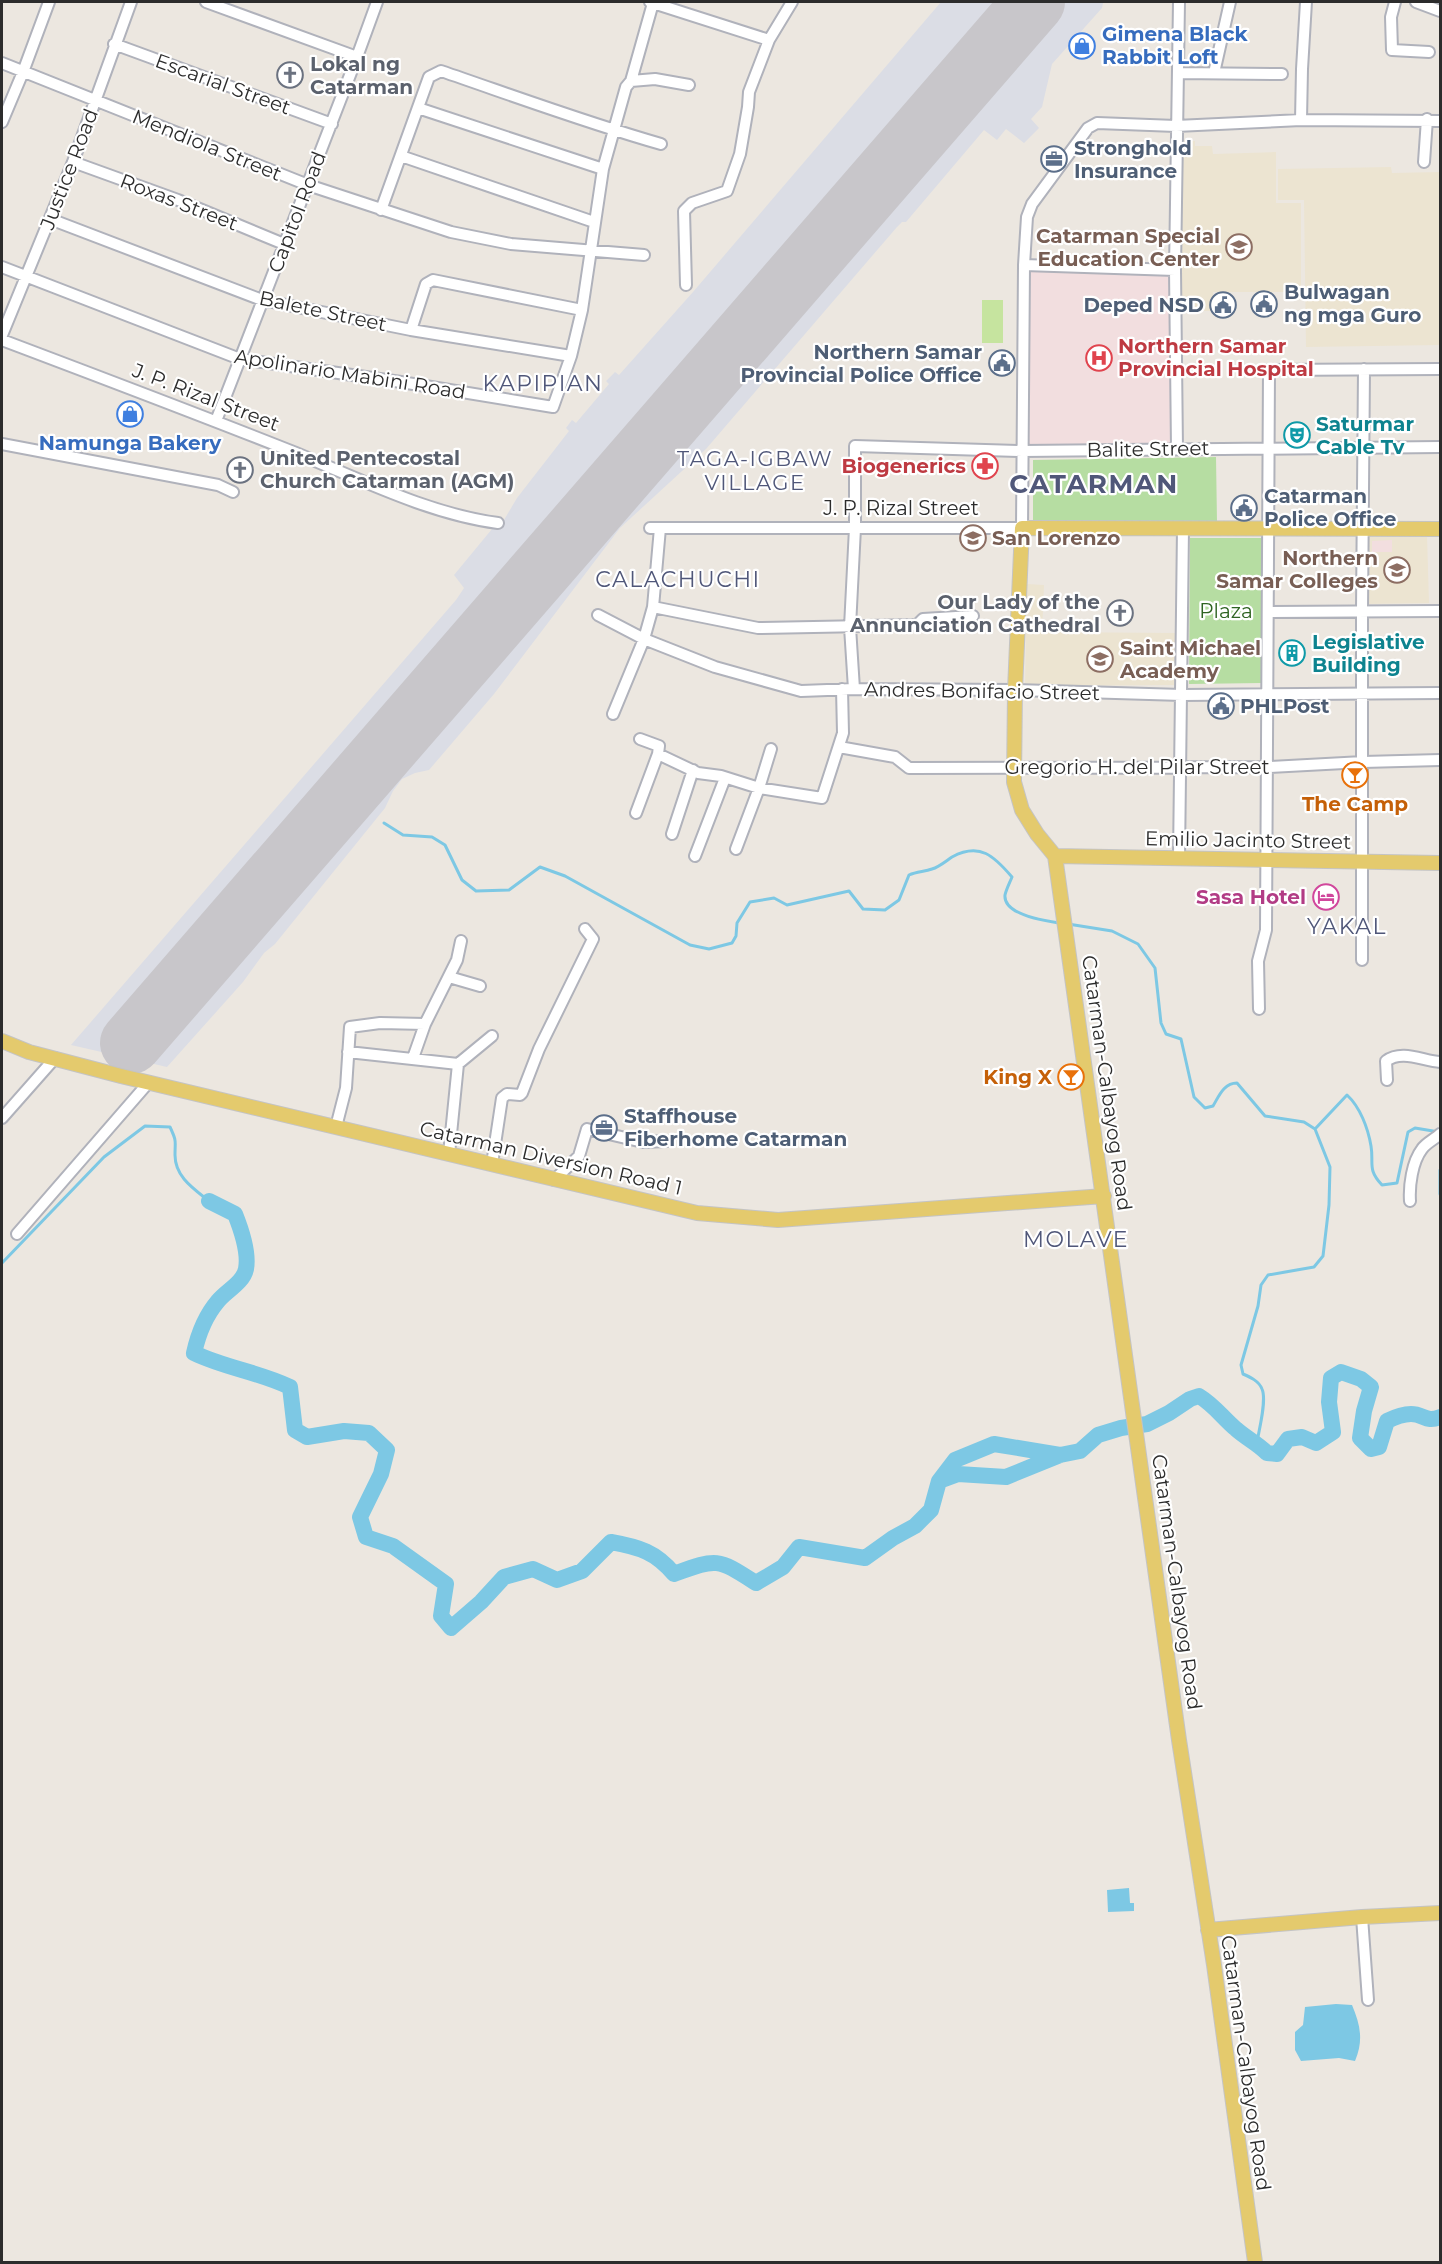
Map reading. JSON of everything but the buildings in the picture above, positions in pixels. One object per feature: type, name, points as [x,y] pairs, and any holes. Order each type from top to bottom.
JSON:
[{"type":"main road","name":"J. P. Rizal Street","points":[[1022,528],[1440,529]]},
{"type":"main road","points":[[1022,528],[1013,768],[1016,795],[1022,810],[1037,834],[1055,856]]},
{"type":"main road","name":"Emilio Jacinto Street","points":[[1055,856],[1440,863]]},
{"type":"main road","name":"Catarman-Calbayog Road","points":[[1055,856],[1255,2262]]},
{"type":"main road","name":"Catarman Diversion Road 1","points":[[2,1041],[29,1052],[149,1082],[697,1213],[778,1220],[1104,1196]]},
{"type":"main road","points":[[1208,1930],[1440,1912]]},
{"type":"street","name":"Justice Road","points":[[2,335],[73,162],[131,2]]},
{"type":"street","points":[[206,2],[357,57]]},
{"type":"street","name":"Capitol Road","points":[[216,422],[377,2]]},
{"type":"street","points":[[652,2],[769,40]]},
{"type":"street","name":"Apolinario Mabini Road","points":[[2,267],[240,359],[401,382],[553,408],[571,356],[582,310],[594,222],[612,130],[626,87],[631,81],[652,2]]},
{"type":"street","points":[[686,285],[684,211],[692,203],[727,191],[740,154],[748,107],[748,92],[769,40],[792,2]]},
{"type":"street","points":[[1178,449],[1175,270],[1179,2]]},
{"type":"street","points":[[1214,73],[1230,2]]},
{"type":"street","points":[[1301,120],[1306,2]]},
{"type":"street","points":[[1395,2],[1391,17],[1392,50],[1429,52]]},
{"type":"street","points":[[1416,2],[1440,11]]},
{"type":"street","points":[[2,123],[23,72],[45,3]]},
{"type":"street","name":"Escarial Street","points":[[114,44],[332,124]]},
{"type":"street","name":"Mendiola Street","points":[[2,63],[308,185],[451,232],[511,244],[644,255]]},
{"type":"street","points":[[381,210],[429,77],[441,71],[612,130],[661,144]]},
{"type":"street","points":[[1179,73],[1282,74]]},
{"type":"street","points":[[631,81],[655,79],[689,84]]},
{"type":"street","points":[[418,108],[603,169]]},
{"type":"street","points":[[1424,162],[1426,119]]},
{"type":"street","points":[[1022,528],[1024,265],[1027,216],[1032,204],[1088,128],[1097,123],[1176,126],[1301,120],[1440,120]]},
{"type":"street","points":[[401,156],[594,222]]},
{"type":"street","name":"Roxas Street","points":[[73,162],[178,200],[284,244]]},
{"type":"street","name":"Balete Street","points":[[50,219],[262,300],[411,330],[571,356]]},
{"type":"street","points":[[1024,265],[1175,270]]},
{"type":"street","points":[[411,330],[426,284],[433,280],[582,310]]},
{"type":"street","name":"J. P. Rizal Street","points":[[2,340],[427,505],[470,518],[498,523]]},
{"type":"street","points":[[1362,960],[1364,369]]},
{"type":"street","points":[[1259,1009],[1258,961],[1266,930],[1269,370],[1440,369]]},
{"type":"street","points":[[2,444],[218,485],[233,492]]},
{"type":"street","name":"Balite Street","points":[[855,528],[855,446],[1022,451],[1440,447]]},
{"type":"street","name":"J. P. Rizal Street","points":[[653,607],[655,528],[1022,528]]},
{"type":"street","points":[[854,689],[850,627],[855,528]]},
{"type":"street","points":[[1179,858],[1183,528]]},
{"type":"street","points":[[613,714],[644,639],[653,607],[758,628],[917,625],[923,619],[973,616]]},
{"type":"street","points":[[1269,612],[1440,611]]},
{"type":"street","name":"Andres Bonifacio Street","points":[[597,615],[644,639],[715,667],[801,691],[842,689],[1015,690],[1182,695],[1440,693]]},
{"type":"street","points":[[658,754],[693,771],[759,788],[822,798],[843,733],[842,689]]},
{"type":"street","points":[[636,813],[659,746],[640,740]]},
{"type":"street","name":"Gregorio H. del Pilar Street","points":[[839,747],[895,757],[909,768],[1268,767],[1440,760]]},
{"type":"street","points":[[736,849],[771,749]]},
{"type":"street","points":[[672,834],[693,771]]},
{"type":"street","points":[[695,856],[725,778]]},
{"type":"street","points":[[492,1164],[502,1098],[507,1094],[520,1095],[522,1093],[539,1049],[593,939],[585,929]]},
{"type":"street","points":[[413,1058],[425,1024],[457,960],[461,941]]},
{"type":"street","points":[[449,977],[480,986]]},
{"type":"street","points":[[336,1127],[346,1088],[350,1027],[381,1023],[425,1024]]},
{"type":"street","points":[[449,1154],[458,1064],[492,1036]]},
{"type":"street","points":[[348,1052],[458,1064]]},
{"type":"street","points":[[1387,1080],[1386,1061],[1393,1056],[1412,1056],[1440,1062]]},
{"type":"street","points":[[2,1118],[55,1058]]},
{"type":"street","points":[[17,1234],[149,1082]]},
{"type":"street","points":[[554,1180],[579,1156],[587,1129],[644,1142],[667,1141]]},
{"type":"street","points":[[1410,1201],[1414,1167],[1422,1149],[1438,1137]]},
{"type":"street","points":[[1362,1917],[1368,2000]]},
{"type":"shaded area","points":[[941,2],[1103,3],[1102,8],[1052,64],[1042,107],[1031,119],[1039,128],[1024,143],[1006,129],[997,140],[984,130],[906,222],[902,222],[897,227],[706,449],[620,528],[494,694],[429,770],[402,779],[385,808],[275,944],[264,953],[243,982],[167,1067],[71,1045],[456,600],[464,588],[454,575],[492,529],[500,526],[517,498],[569,431],[566,428],[572,420],[576,423],[609,384],[606,381],[615,372],[619,375],[693,292]]},
{"type":"shaded area","name":"Catarman Special Education Center","points":[[1177,141],[1195,141],[1195,146],[1212,146],[1213,154],[1276,152],[1276,203],[1301,203],[1301,292],[1213,292],[1213,311],[1177,311]]},
{"type":"shaded area","points":[[1391,167],[1392,173],[1440,172],[1440,345],[1306,347],[1304,200],[1278,200],[1278,169]]},
{"type":"shaded area","name":"Northern Samar Provincial Hospital","points":[[1027,269],[1169,273],[1173,443],[1028,445]]},
{"type":"shaded area","name":"Northern Samar Colleges","points":[[1427,535],[1429,603],[1366,604],[1365,537]]},
{"type":"shaded area","points":[[1392,540],[1392,552],[1372,552],[1372,541]]},
{"type":"shaded area","name":"Saint Michael Academy","points":[[1027,584],[1044,585],[1042,632],[1175,633],[1174,685],[1025,686]]},
{"type":"green space","points":[[982,300],[1003,300],[1003,343],[982,343]]},
{"type":"green space","points":[[1216,457],[1217,522],[1033,523],[1033,460]]},
{"type":"green space","name":"Plaza","points":[[1190,538],[1264,538],[1262,683],[1189,684]]},
{"type":"water","points":[[1129,1888],[1130,1903],[1134,1903],[1134,1911],[1108,1912],[1107,1890]]},
{"type":"water","points":[[1352,2005],[1357,2019],[1360,2039],[1355,2061],[1339,2058],[1301,2061],[1295,2050],[1295,2032],[1303,2025],[1305,2007]]},
{"type":"waterway","points":[[384,823],[403,835],[432,837],[445,845],[462,880],[476,891],[509,890],[540,867],[565,876],[690,945],[709,949],[732,943],[736,936],[737,923],[750,902],[774,898],[787,905],[849,891],[863,909],[885,910],[899,900],[909,875],[935,868],[952,857],[971,851],[979,851],[992,857],[1012,877],[1005,895],[1006,902],[1011,908],[1026,916],[1059,923]]},
{"type":"waterway","points":[[1068,924],[1112,931],[1138,944],[1155,968],[1161,1023],[1166,1034],[1181,1039],[1194,1097],[1205,1108],[1213,1106],[1225,1088],[1237,1083],[1265,1116],[1304,1122],[1315,1129],[1330,1167],[1329,1205],[1323,1256],[1314,1267],[1268,1275],[1261,1285],[1258,1306],[1241,1365],[1243,1374],[1259,1384],[1262,1389],[1263,1407],[1257,1442]]},
{"type":"waterway","points":[[1315,1129],[1347,1095],[1360,1112],[1366,1125],[1374,1175],[1382,1185],[1397,1183],[1408,1132],[1415,1128],[1439,1132]]},
{"type":"waterway","points":[[2,1263],[104,1157],[145,1126],[170,1127],[175,1138],[178,1170],[186,1182],[209,1201]]},
{"type":"waterway","points":[[1440,1170],[1440,1194]]},
{"type":"waterway","points":[[209,1201],[235,1214],[244,1241],[247,1263],[241,1278],[221,1297],[210,1312],[200,1332],[194,1353],[290,1387],[295,1430],[307,1437],[344,1431],[369,1433],[387,1450],[381,1474],[360,1517],[366,1537],[393,1546],[446,1584],[441,1616],[451,1628],[481,1602],[504,1577],[533,1569],[557,1580],[582,1571],[611,1542],[630,1546],[654,1556],[674,1574],[700,1565],[717,1563],[733,1569],[756,1583],[783,1567],[799,1547],[865,1558],[915,1526],[931,1510],[939,1481],[955,1460],[994,1444],[1060,1455]]},
{"type":"waterway","points":[[939,1481],[958,1474],[1006,1477],[1060,1455],[1080,1451],[1098,1435],[1147,1424],[1199,1396],[1267,1453],[1277,1454],[1288,1439],[1302,1437],[1316,1443],[1333,1432],[1329,1402],[1331,1378],[1341,1372],[1361,1379],[1371,1387],[1360,1438],[1371,1449],[1379,1447],[1389,1420],[1411,1414],[1428,1419],[1440,1417]]},
{"type":"runway","points":[[131,1043],[1034,2]]},
{"type":"place","name":"Gimena Black Rabbit Loft","points":[[1082,46]]},
{"type":"place","name":"Lokal ng Catarman","points":[[290,75]]},
{"type":"place","name":"Stronghold Insurance","points":[[1054,159]]},
{"type":"place","name":"Catarman Special Education Center","points":[[1239,247]]},
{"type":"place","name":"Bulwagan ng mga Guro","points":[[1264,304]]},
{"type":"place","name":"Deped NSD","points":[[1223,305]]},
{"type":"place","name":"Northern Samar Provincial Hospital","points":[[1099,358]]},
{"type":"place","name":"Northern Samar Provincial Police Office","points":[[1002,363]]},
{"type":"place","name":"Namunga Bakery","points":[[130,414]]},
{"type":"place","name":"Saturmar Cable Tv","points":[[1297,435]]},
{"type":"place","name":"Biogenerics","points":[[985,466]]},
{"type":"place","name":"United Pentecostal Church Catarman (AGM)","points":[[240,470]]},
{"type":"place","name":"Catarman Police Office","points":[[1244,508]]},
{"type":"place","name":"San Lorenzo","points":[[973,538]]},
{"type":"place","name":"Northern Samar Colleges","points":[[1397,570]]},
{"type":"place","name":"Our Lady of the Annunciation Cathedral","points":[[1120,613]]},
{"type":"place","name":"Legislative Building","points":[[1292,653]]},
{"type":"place","name":"Saint Michael Academy","points":[[1100,659]]},
{"type":"place","name":"PHLPost","points":[[1221,706]]},
{"type":"place","name":"The Camp","points":[[1355,775]]},
{"type":"place","name":"Sasa Hotel","points":[[1326,897]]},
{"type":"place","name":"King X","points":[[1071,1077]]},
{"type":"place","name":"Staffhouse Fiberhome Catarman","points":[[604,1128]]},
{"type":"district","name":"KAPIPIAN","points":[[543,383]]},
{"type":"district","name":"TAGA-IGBAW VILLAGE","points":[[755,470]]},
{"type":"district","name":"CATARMAN","points":[[1094,484]]},
{"type":"district","name":"CALACHUCHI","points":[[678,579]]},
{"type":"district","name":"YAKAL","points":[[1347,926]]},
{"type":"district","name":"MOLAVE","points":[[1076,1239]]}]
